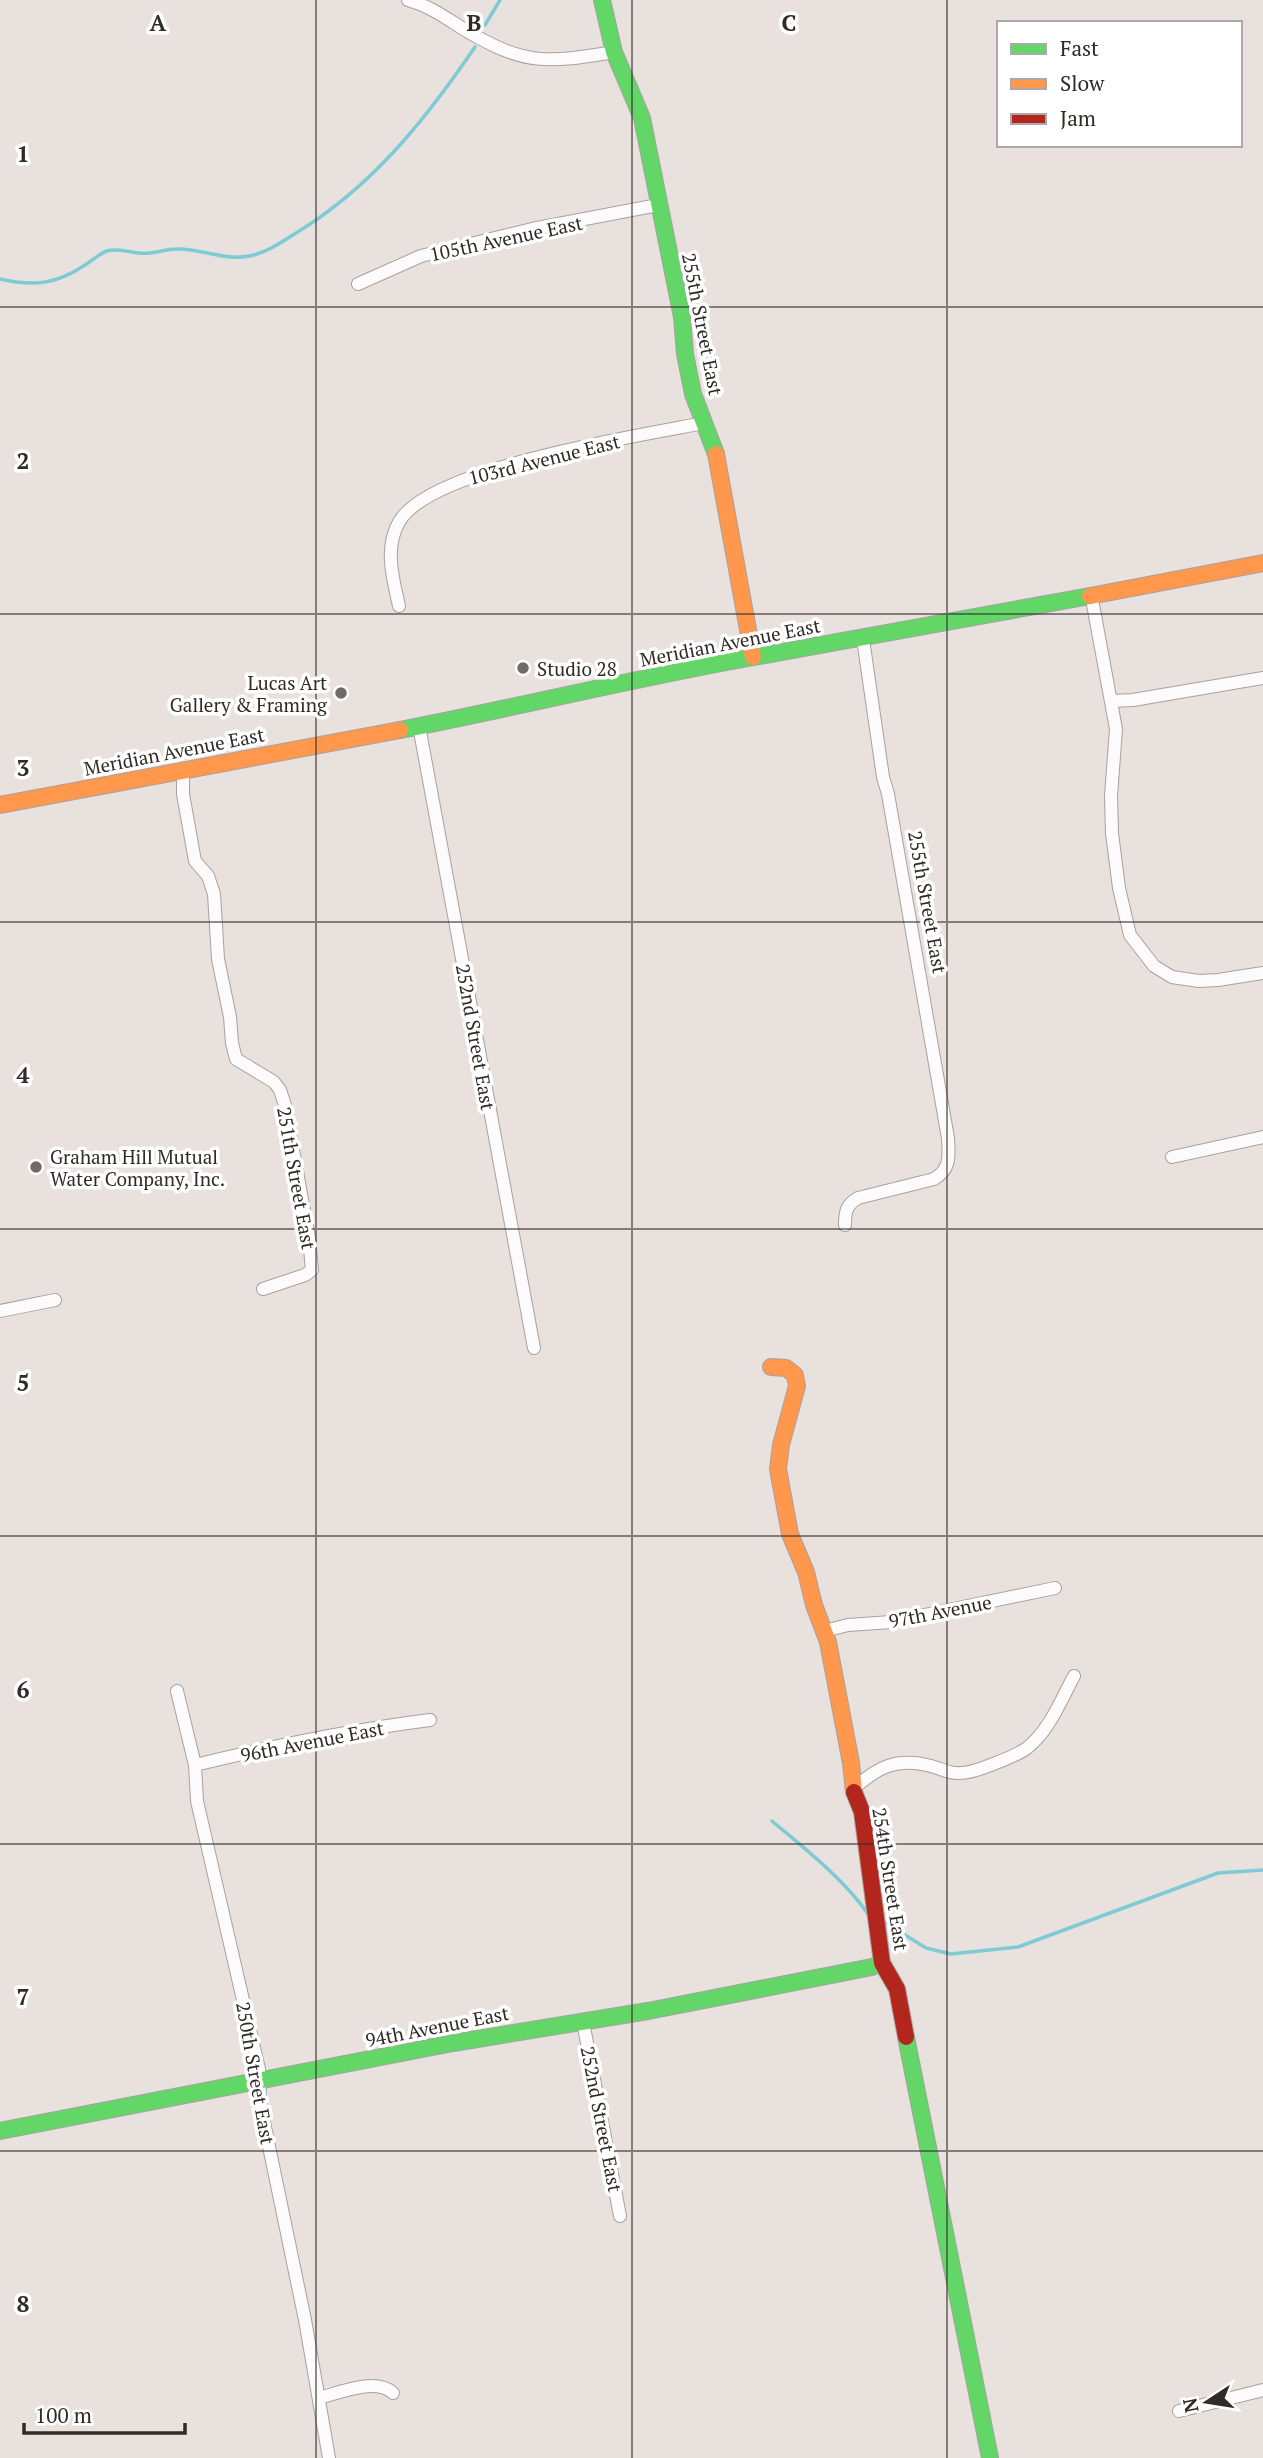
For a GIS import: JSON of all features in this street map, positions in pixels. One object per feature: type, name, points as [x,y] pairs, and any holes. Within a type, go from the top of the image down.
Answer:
[{"type":"street","points":[[408,0],[425,2],[467,31],[523,57],[555,61],[614,52]]},
{"type":"street","name":"255th Street East","points":[[602,0],[614,52],[642,118],[682,317],[685,354],[693,394],[715,448],[753,657]]},
{"type":"street","name":"105th Avenue East","points":[[358,284],[421,256],[532,229],[658,205]]},
{"type":"street","name":"103rd Avenue East","points":[[399,606],[392,571],[393,537],[407,512],[437,490],[481,473],[602,442],[704,423]]},
{"type":"street","name":"Meridian Avenue East","points":[[0,805],[419,726],[753,657],[863,639],[1263,563]]},
{"type":"street","points":[[1091,594],[1116,729],[1111,796],[1112,833],[1119,888],[1130,935],[1154,966],[1172,977],[1199,981],[1263,973]]},
{"type":"street","name":"255th Street East","points":[[845,1225],[848,1206],[858,1198],[934,1178],[944,1172],[948,1161],[948,1139],[883,777],[863,639]]},
{"type":"street","points":[[1112,701],[1133,700],[1263,678]]},
{"type":"street","name":"252nd Street East","points":[[419,726],[534,1348]]},
{"type":"street","name":"251th Street East","points":[[183,771],[183,794],[195,861],[208,876],[214,894],[218,959],[236,1059],[266,1076],[280,1090],[292,1137],[309,1238],[312,1270],[305,1275],[263,1289]]},
{"type":"street","points":[[1172,1157],[1263,1137]]},
{"type":"street","points":[[0,1311],[55,1300]]},
{"type":"street","name":"254th Street East","points":[[771,1367],[786,1368],[795,1375],[797,1386],[781,1444],[778,1469],[790,1534],[806,1572],[836,1681],[853,1789],[862,1812],[882,1963],[897,1989],[990,2458]]},
{"type":"street","name":"97th Avenue","points":[[824,1631],[848,1625],[891,1622],[1055,1588]]},
{"type":"street","points":[[853,1789],[874,1771],[900,1764],[911,1762],[955,1774],[972,1772],[1005,1760],[1034,1741],[1046,1726],[1074,1676]]},
{"type":"street","name":"250th Street East","points":[[177,1691],[195,1765],[197,1801],[259,2069],[260,2104],[329,2458]]},
{"type":"street","name":"96th Avenue East","points":[[195,1765],[255,1751],[430,1720]]},
{"type":"street","name":"94th Avenue East","points":[[0,2131],[453,2043],[583,2022],[859,1970],[882,1963]]},
{"type":"street","name":"252nd Street East","points":[[583,2022],[620,2216]]},
{"type":"street","points":[[319,2398],[374,2386],[384,2387],[393,2393]]},
{"type":"street","points":[[1179,2411],[1263,2390]]},
{"type":"waterway","points":[[485,25],[500,0]]},
{"type":"waterway","points":[[0,279],[23,283],[55,280],[111,250],[153,253],[185,249],[240,257],[268,250],[324,215],[373,173],[417,125],[475,47]]},
{"type":"waterway","points":[[772,1821],[836,1877],[868,1914]]},
{"type":"waterway","points":[[884,1922],[926,1948],[951,1954],[1018,1947],[1218,1873],[1263,1870]]},
{"type":"traffic: fast","points":[[602,0],[614,52],[642,118],[682,317],[685,354],[693,394],[716,454]]},
{"type":"traffic: fast","points":[[400,730],[710,665],[1090,596]]},
{"type":"traffic: fast","points":[[0,2131],[453,2043],[648,2011],[882,1963]]},
{"type":"traffic: fast","points":[[906,2037],[990,2458]]},
{"type":"traffic: slow","points":[[716,454],[753,657]]},
{"type":"traffic: slow","points":[[1090,596],[1263,563]]},
{"type":"traffic: slow","points":[[0,805],[400,730]]},
{"type":"traffic: slow","points":[[771,1367],[786,1368],[795,1375],[797,1386],[781,1445],[778,1469],[790,1534],[806,1572],[814,1605],[828,1642],[854,1792]]},
{"type":"traffic: jam","points":[[854,1792],[862,1812],[882,1963],[897,1989],[906,2037]]},
{"type":"place","name":"Studio 28","points":[[523,668]]},
{"type":"place","name":"Lucas Art Gallery & Framing","points":[[341,693]]},
{"type":"place","name":"Graham Hill Mutual Water Company, Inc.","points":[[36,1167]]}]
